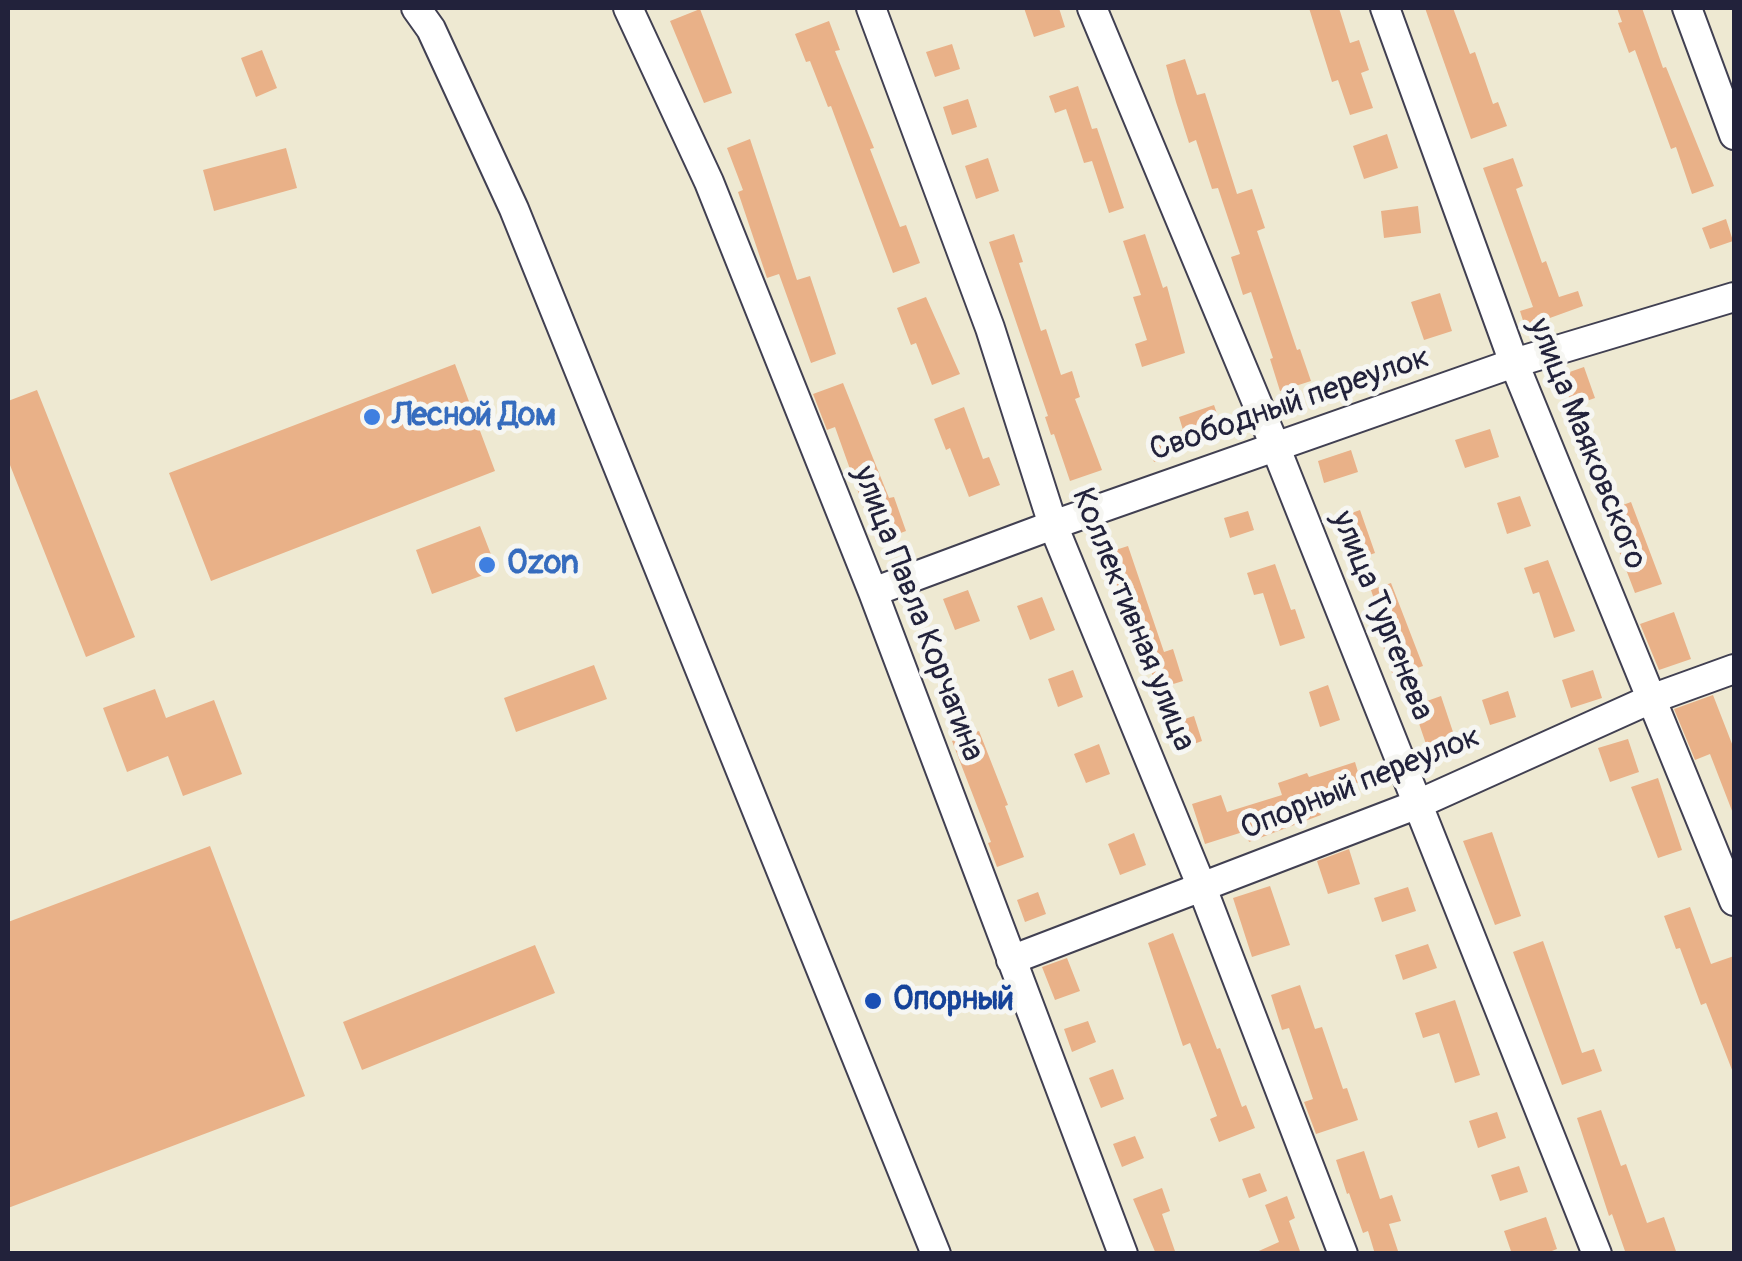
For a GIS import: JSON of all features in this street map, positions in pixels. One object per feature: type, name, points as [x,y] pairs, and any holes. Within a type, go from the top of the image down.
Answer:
[{"type":"street","points":[[416,8],[430,29],[514,209],[936,1254]]},
{"type":"street","name":"улица Павла Корчагина","points":[[628,8],[709,182],[873,592],[1123,1254]]},
{"type":"street","name":"Коллективная улица","points":[[871,8],[990,328],[1053,525],[1201,885],[1344,1254]]},
{"type":"street","name":"улица Тургенева","points":[[1092,8],[1275,446],[1597,1254]]},
{"type":"street","name":"улица Маяковского","points":[[1385,8],[1514,364],[1734,902]]},
{"type":"street","points":[[1686,8],[1734,135]]},
{"type":"street","name":"Свободный переулок","points":[[873,592],[1514,364],[1734,297]]},
{"type":"street","name":"Опорный переулок","points":[[1011,960],[1418,804],[1651,699],[1734,669]]},
{"type":"building","points":[[1024,8],[1059,8],[1065,27],[1034,37]]},
{"type":"building","points":[[1309,8],[1339,8],[1350,43],[1359,40],[1369,70],[1361,73],[1373,108],[1350,115],[1338,80],[1332,82]]},
{"type":"building","points":[[1425,8],[1453,8],[1470,54],[1475,52],[1493,104],[1498,102],[1507,126],[1471,139]]},
{"type":"building","points":[[1617,8],[1642,8],[1663,68],[1666,67],[1714,186],[1692,194],[1635,50],[1629,53]]},
{"type":"building","points":[[700,9],[732,93],[704,103],[670,21]]},
{"type":"building","points":[[829,21],[840,50],[835,51],[874,148],[870,149],[900,227],[906,225],[920,263],[893,273],[831,106],[828,107],[795,34]]},
{"type":"building","points":[[952,44],[960,69],[935,77],[926,52]]},
{"type":"building","points":[[262,50],[277,88],[256,97],[241,58]]},
{"type":"building","points":[[1185,59],[1197,95],[1205,93],[1237,194],[1252,189],[1265,228],[1257,231],[1311,381],[1280,391],[1251,292],[1243,295],[1231,257],[1240,254],[1218,188],[1212,189],[1196,140],[1189,143],[1176,102],[1166,65]]},
{"type":"building","points":[[1078,86],[1124,208],[1109,213],[1092,161],[1084,163],[1066,109],[1055,113],[1049,96]]},
{"type":"building","points":[[968,99],[977,127],[952,135],[943,107]]},
{"type":"building","points":[[1387,134],[1398,168],[1364,179],[1353,146]]},
{"type":"building","points":[[750,139],[797,280],[810,276],[836,354],[811,363],[779,274],[767,278],[738,192],[743,190],[727,148]]},
{"type":"building","points":[[286,148],[297,188],[214,211],[203,170]]},
{"type":"building","points":[[988,158],[999,191],[976,199],[965,166]]},
{"type":"building","points":[[1513,158],[1523,186],[1516,189],[1542,263],[1546,261],[1559,297],[1578,291],[1583,306],[1525,327],[1520,311],[1533,307],[1483,168]]},
{"type":"building","points":[[1418,206],[1421,233],[1384,238],[1381,211]]},
{"type":"building","points":[[1726,219],[1733,241],[1710,249],[1702,228]]},
{"type":"building","points":[[1014,234],[1041,331],[1046,329],[1061,375],[1072,371],[1080,397],[1075,399],[1102,470],[1070,481],[1054,434],[1051,435],[989,242]]},
{"type":"building","points":[[1145,234],[1163,288],[1167,286],[1185,353],[1142,367],[1135,344],[1147,340],[1133,297],[1141,295],[1123,241]]},
{"type":"building","points":[[1440,293],[1452,331],[1424,340],[1411,302]]},
{"type":"building","points":[[926,297],[960,374],[932,385],[897,308]]},
{"type":"building","points":[[455,364],[495,471],[211,581],[169,473]]},
{"type":"building","points":[[1584,367],[1595,398],[1572,406],[1561,375]]},
{"type":"building","points":[[843,383],[906,531],[876,542],[835,427],[827,430],[813,394]]},
{"type":"building","points":[[37,390],[135,637],[86,657],[8,460],[8,401]]},
{"type":"building","points":[[1214,405],[1224,434],[1154,462],[1147,442],[1183,430],[1179,417]]},
{"type":"building","points":[[964,407],[983,459],[989,457],[1000,485],[969,497],[934,419]]},
{"type":"building","points":[[1490,429],[1499,457],[1465,468],[1455,440]]},
{"type":"building","points":[[1351,450],[1358,472],[1324,483],[1318,461]]},
{"type":"building","points":[[1520,496],[1531,526],[1507,534],[1497,503]]},
{"type":"building","points":[[1631,502],[1662,584],[1635,593],[1604,512]]},
{"type":"building","points":[[1360,510],[1375,553],[1349,562],[1335,519]]},
{"type":"building","points":[[1248,511],[1254,530],[1230,538],[1224,518]]},
{"type":"building","points":[[480,526],[497,570],[432,594],[416,550]]},
{"type":"building","points":[[1128,546],[1164,652],[1173,649],[1183,681],[1157,689],[1106,553]]},
{"type":"building","points":[[1548,560],[1575,631],[1554,638],[1539,592],[1533,594],[1524,568]]},
{"type":"building","points":[[1275,564],[1305,638],[1280,646],[1263,593],[1254,595],[1247,573]]},
{"type":"building","points":[[1391,583],[1423,666],[1393,676],[1380,637],[1386,635],[1371,590]]},
{"type":"building","points":[[968,590],[980,621],[955,630],[943,599]]},
{"type":"building","points":[[1042,597],[1055,630],[1030,640],[1017,606]]},
{"type":"building","points":[[1674,612],[1691,659],[1659,670],[1640,624]]},
{"type":"building","points":[[936,629],[950,666],[930,674],[916,637]]},
{"type":"building","points":[[594,665],[607,699],[516,732],[504,698]]},
{"type":"building","points":[[1073,670],[1083,697],[1058,707],[1048,679]]},
{"type":"building","points":[[1593,670],[1602,698],[1571,708],[1562,680]]},
{"type":"building","points":[[1328,685],[1340,720],[1320,727],[1309,692]]},
{"type":"building","points":[[155,689],[166,718],[214,700],[242,774],[183,796],[168,756],[127,772],[103,708]]},
{"type":"building","points":[[1508,691],[1516,717],[1490,725],[1482,700]]},
{"type":"building","points":[[1713,695],[1734,749],[1734,816],[1710,754],[1695,760],[1674,709]]},
{"type":"building","points":[[1441,696],[1454,735],[1426,744],[1413,706]]},
{"type":"building","points":[[1194,716],[1202,741],[1180,749],[1172,723]]},
{"type":"building","points":[[979,731],[1024,857],[997,867],[952,741]]},
{"type":"building","points":[[1628,739],[1639,772],[1610,782],[1598,748]]},
{"type":"building","points":[[1099,744],[1110,774],[1086,783],[1074,754]]},
{"type":"building","points":[[1355,762],[1361,782],[1315,797],[1321,815],[1249,842],[1246,831],[1205,844],[1192,804],[1221,795],[1227,812],[1282,795],[1278,783]]},
{"type":"building","points":[[1658,778],[1682,850],[1658,858],[1631,787]]},
{"type":"building","points":[[1492,832],[1521,916],[1495,925],[1463,841]]},
{"type":"building","points":[[1134,833],[1146,865],[1120,875],[1108,844]]},
{"type":"building","points":[[210,846],[305,1096],[8,1208],[8,922]]},
{"type":"building","points":[[1349,849],[1360,884],[1328,894],[1317,861]]},
{"type":"building","points":[[1270,886],[1290,945],[1252,957],[1233,898]]},
{"type":"building","points":[[1408,887],[1416,911],[1382,922],[1374,898]]},
{"type":"building","points":[[1038,892],[1046,914],[1025,922],[1017,900]]},
{"type":"building","points":[[1690,907],[1711,964],[1734,956],[1734,1075],[1706,1003],[1701,1005],[1664,916]]},
{"type":"building","points":[[1173,933],[1217,1049],[1220,1048],[1242,1107],[1246,1105],[1255,1128],[1219,1142],[1210,1119],[1217,1116],[1190,1043],[1183,1046],[1148,943]]},
{"type":"building","points":[[1543,941],[1582,1053],[1594,1049],[1602,1071],[1562,1085],[1513,952]]},
{"type":"building","points":[[1428,944],[1437,968],[1403,980],[1395,955]]},
{"type":"building","points":[[535,945],[555,993],[362,1070],[343,1022]]},
{"type":"building","points":[[1067,958],[1080,991],[1055,1000],[1042,967]]},
{"type":"building","points":[[1300,985],[1315,1029],[1322,1027],[1358,1120],[1316,1134],[1304,1102],[1313,1099],[1289,1028],[1282,1030],[1271,995]]},
{"type":"building","points":[[1455,1000],[1480,1075],[1455,1083],[1439,1033],[1423,1038],[1415,1013]]},
{"type":"building","points":[[1088,1021],[1096,1042],[1072,1052],[1064,1029]]},
{"type":"building","points":[[1113,1069],[1124,1099],[1101,1108],[1089,1078]]},
{"type":"building","points":[[1601,1110],[1647,1223],[1664,1217],[1677,1254],[1626,1254],[1612,1214],[1609,1216],[1577,1118]]},
{"type":"building","points":[[1497,1112],[1506,1138],[1478,1148],[1469,1121]]},
{"type":"building","points":[[1135,1136],[1144,1158],[1122,1167],[1113,1144]]},
{"type":"building","points":[[1364,1151],[1380,1199],[1392,1195],[1401,1221],[1389,1224],[1399,1254],[1375,1254],[1368,1231],[1363,1233],[1347,1194],[1336,1160]]},
{"type":"building","points":[[1519,1166],[1528,1192],[1500,1201],[1491,1175]]},
{"type":"building","points":[[1260,1173],[1267,1191],[1249,1198],[1242,1179]]},
{"type":"building","points":[[1162,1188],[1170,1211],[1162,1214],[1176,1254],[1156,1254],[1133,1199]]},
{"type":"building","points":[[1287,1196],[1295,1218],[1289,1221],[1301,1254],[1252,1254],[1279,1242],[1265,1205]]},
{"type":"building","points":[[1546,1217],[1557,1249],[1544,1254],[1512,1254],[1504,1231]]},
{"type":"place","name":"Лесной Дом","points":[[372,417]]},
{"type":"place","name":"Ozon","points":[[487,565]]},
{"type":"place","name":"Опорный","points":[[873,1001]]}]
